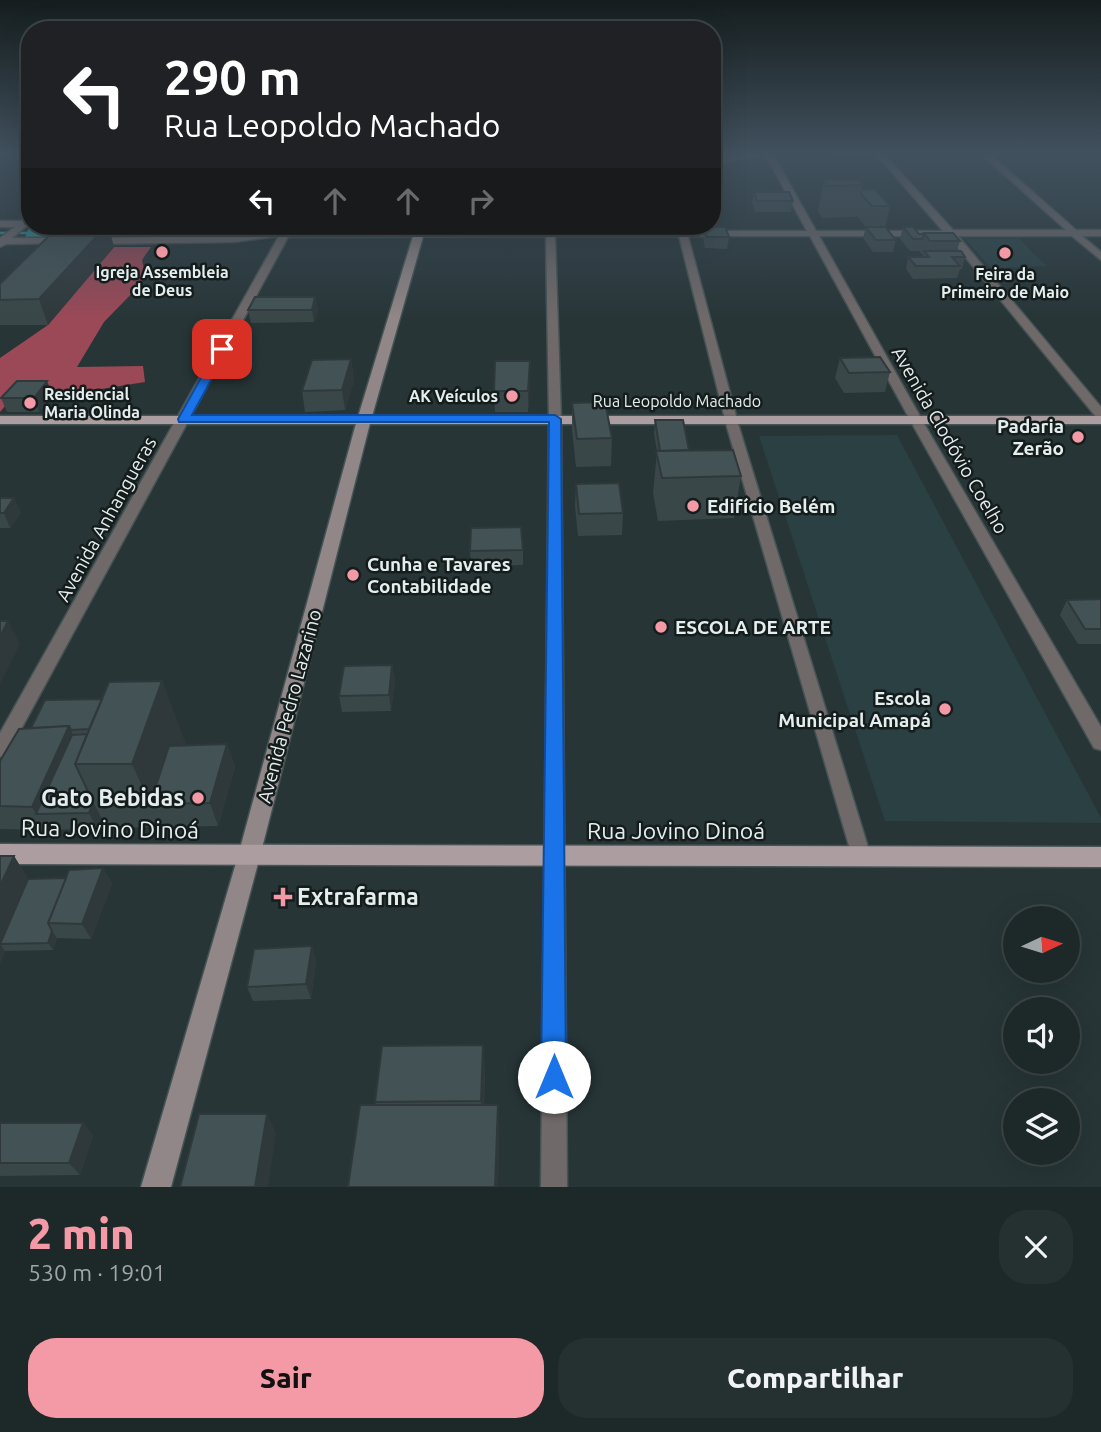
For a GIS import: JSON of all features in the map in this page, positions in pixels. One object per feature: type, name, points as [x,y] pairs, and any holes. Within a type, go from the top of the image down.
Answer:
[{"type":"main road","name":"Avenida Pedro Lazarino","points":[[156,1187],[249,856],[364,419],[418,235]]},
{"type":"main road","name":"Rua Leopoldo Machado","points":[[0,420],[916,420],[1101,417]]},
{"type":"main road","name":"Rua Jovino Dinoá","points":[[0,854],[553,858],[1101,857]]},
{"type":"street","name":"Avenida Clodóvio Coelho","points":[[799,209],[1101,743]]},
{"type":"street","points":[[929,209],[1101,417]]},
{"type":"street","points":[[1047,209],[1101,257]]},
{"type":"street","points":[[1059,209],[1101,246]]},
{"type":"street","points":[[0,224],[21,224]]},
{"type":"street","points":[[3,241],[21,227]]},
{"type":"street","points":[[721,230],[812,233],[1101,233]]},
{"type":"street","points":[[82,241],[233,239],[260,235]]},
{"type":"street","name":"Avenida Anhangueras","points":[[0,750],[285,235]]},
{"type":"street","points":[[550,235],[555,419],[554,1187]]},
{"type":"street","points":[[684,235],[731,419],[861,857]]},
{"type":"street","points":[[3,241],[70,241]]},
{"type":"shaded area","name":"Feira da Primeiro de Maio","points":[[965,239],[1019,239],[1047,266],[991,268]]},
{"type":"shaded area","points":[[114,247],[151,247],[142,260],[145,274],[141,284],[104,322],[77,367],[143,366],[145,382],[83,392],[16,393],[0,412],[0,358],[48,325]]},
{"type":"shaded area","name":"Escola Municipal Amapá","points":[[897,435],[1101,818],[1101,823],[885,821],[759,436]]},
{"type":"water","points":[[26,235],[227,235],[37,240],[25,237]]},
{"type":"building","points":[[721,227],[725,227],[729,237],[707,237],[721,235]]},
{"type":"building","points":[[866,227],[885,227],[896,240],[876,240]]},
{"type":"building","points":[[903,227],[913,227],[919,234],[924,234],[922,239],[913,239]]},
{"type":"building","points":[[924,233],[953,233],[960,241],[930,241]]},
{"type":"building","points":[[50,235],[98,235],[39,299],[0,300],[0,284]]},
{"type":"building","points":[[924,251],[961,251],[965,257],[952,257],[960,266],[916,266],[908,257],[929,257]]},
{"type":"building","points":[[255,297],[315,297],[312,310],[248,310]]},
{"type":"building","points":[[880,357],[890,372],[849,373],[840,358]]},
{"type":"building","points":[[351,359],[342,390],[302,391],[312,360]]},
{"type":"building","points":[[495,361],[530,361],[528,391],[494,391]]},
{"type":"building","points":[[17,381],[47,381],[34,398],[1,398]]},
{"type":"building","points":[[605,402],[612,438],[577,439],[572,403]]},
{"type":"building","points":[[655,420],[683,420],[689,450],[660,451]]},
{"type":"building","points":[[733,450],[741,476],[662,478],[656,451]]},
{"type":"building","points":[[619,483],[623,513],[579,514],[576,484]]},
{"type":"building","points":[[0,498],[14,498],[4,513],[0,513]]},
{"type":"building","points":[[521,527],[523,550],[470,551],[471,528]]},
{"type":"building","points":[[1101,599],[1101,629],[1085,629],[1067,600]]},
{"type":"building","points":[[0,621],[8,621],[0,637]]},
{"type":"building","points":[[392,665],[389,695],[339,696],[344,666]]},
{"type":"building","points":[[162,681],[132,764],[75,764],[109,682]]},
{"type":"building","points":[[102,699],[89,729],[71,730],[69,726],[31,728],[45,700]]},
{"type":"building","points":[[69,726],[32,807],[0,806],[0,761],[19,729]]},
{"type":"building","points":[[87,734],[75,764],[93,802],[89,813],[36,814],[72,735]]},
{"type":"building","points":[[227,744],[210,803],[150,804],[169,746]]},
{"type":"building","points":[[0,856],[14,856],[0,886]]},
{"type":"building","points":[[103,868],[82,924],[48,923],[69,870]]},
{"type":"building","points":[[66,878],[48,923],[52,931],[48,943],[0,944],[28,879]]},
{"type":"building","points":[[312,946],[306,984],[247,987],[254,949]]},
{"type":"building","points":[[483,1045],[481,1101],[375,1102],[382,1046]]},
{"type":"building","points":[[360,1105],[498,1105],[495,1187],[348,1187]]},
{"type":"building","points":[[199,1114],[267,1114],[255,1187],[180,1187]]},
{"type":"building","points":[[0,1123],[83,1123],[69,1163],[0,1163]]},
{"type":"waterway","points":[[0,233],[21,233]]},
{"type":"place","name":"Igreja Assembleia de Deus","points":[[162,252]]},
{"type":"place","name":"Feira da Primeiro de Maio","points":[[1005,253]]},
{"type":"place","name":"AK Veículos","points":[[512,396]]},
{"type":"place","name":"Residencial Maria Olinda","points":[[30,403]]},
{"type":"place","name":"Padaria Zerão","points":[[1078,437]]},
{"type":"place","name":"Edifício Belém","points":[[693,506]]},
{"type":"place","name":"Cunha e Tavares Contabilidade","points":[[353,575]]},
{"type":"place","name":"ESCOLA DE ARTE","points":[[661,627]]},
{"type":"place","name":"Escola Municipal Amapá","points":[[945,709]]},
{"type":"place","name":"Gato Bebidas","points":[[198,798]]},
{"type":"place","name":"Extrafarma","points":[[283,897]]},
{"type":"route","points":[[222,349],[184,419],[555,419],[554,1077]]}]
